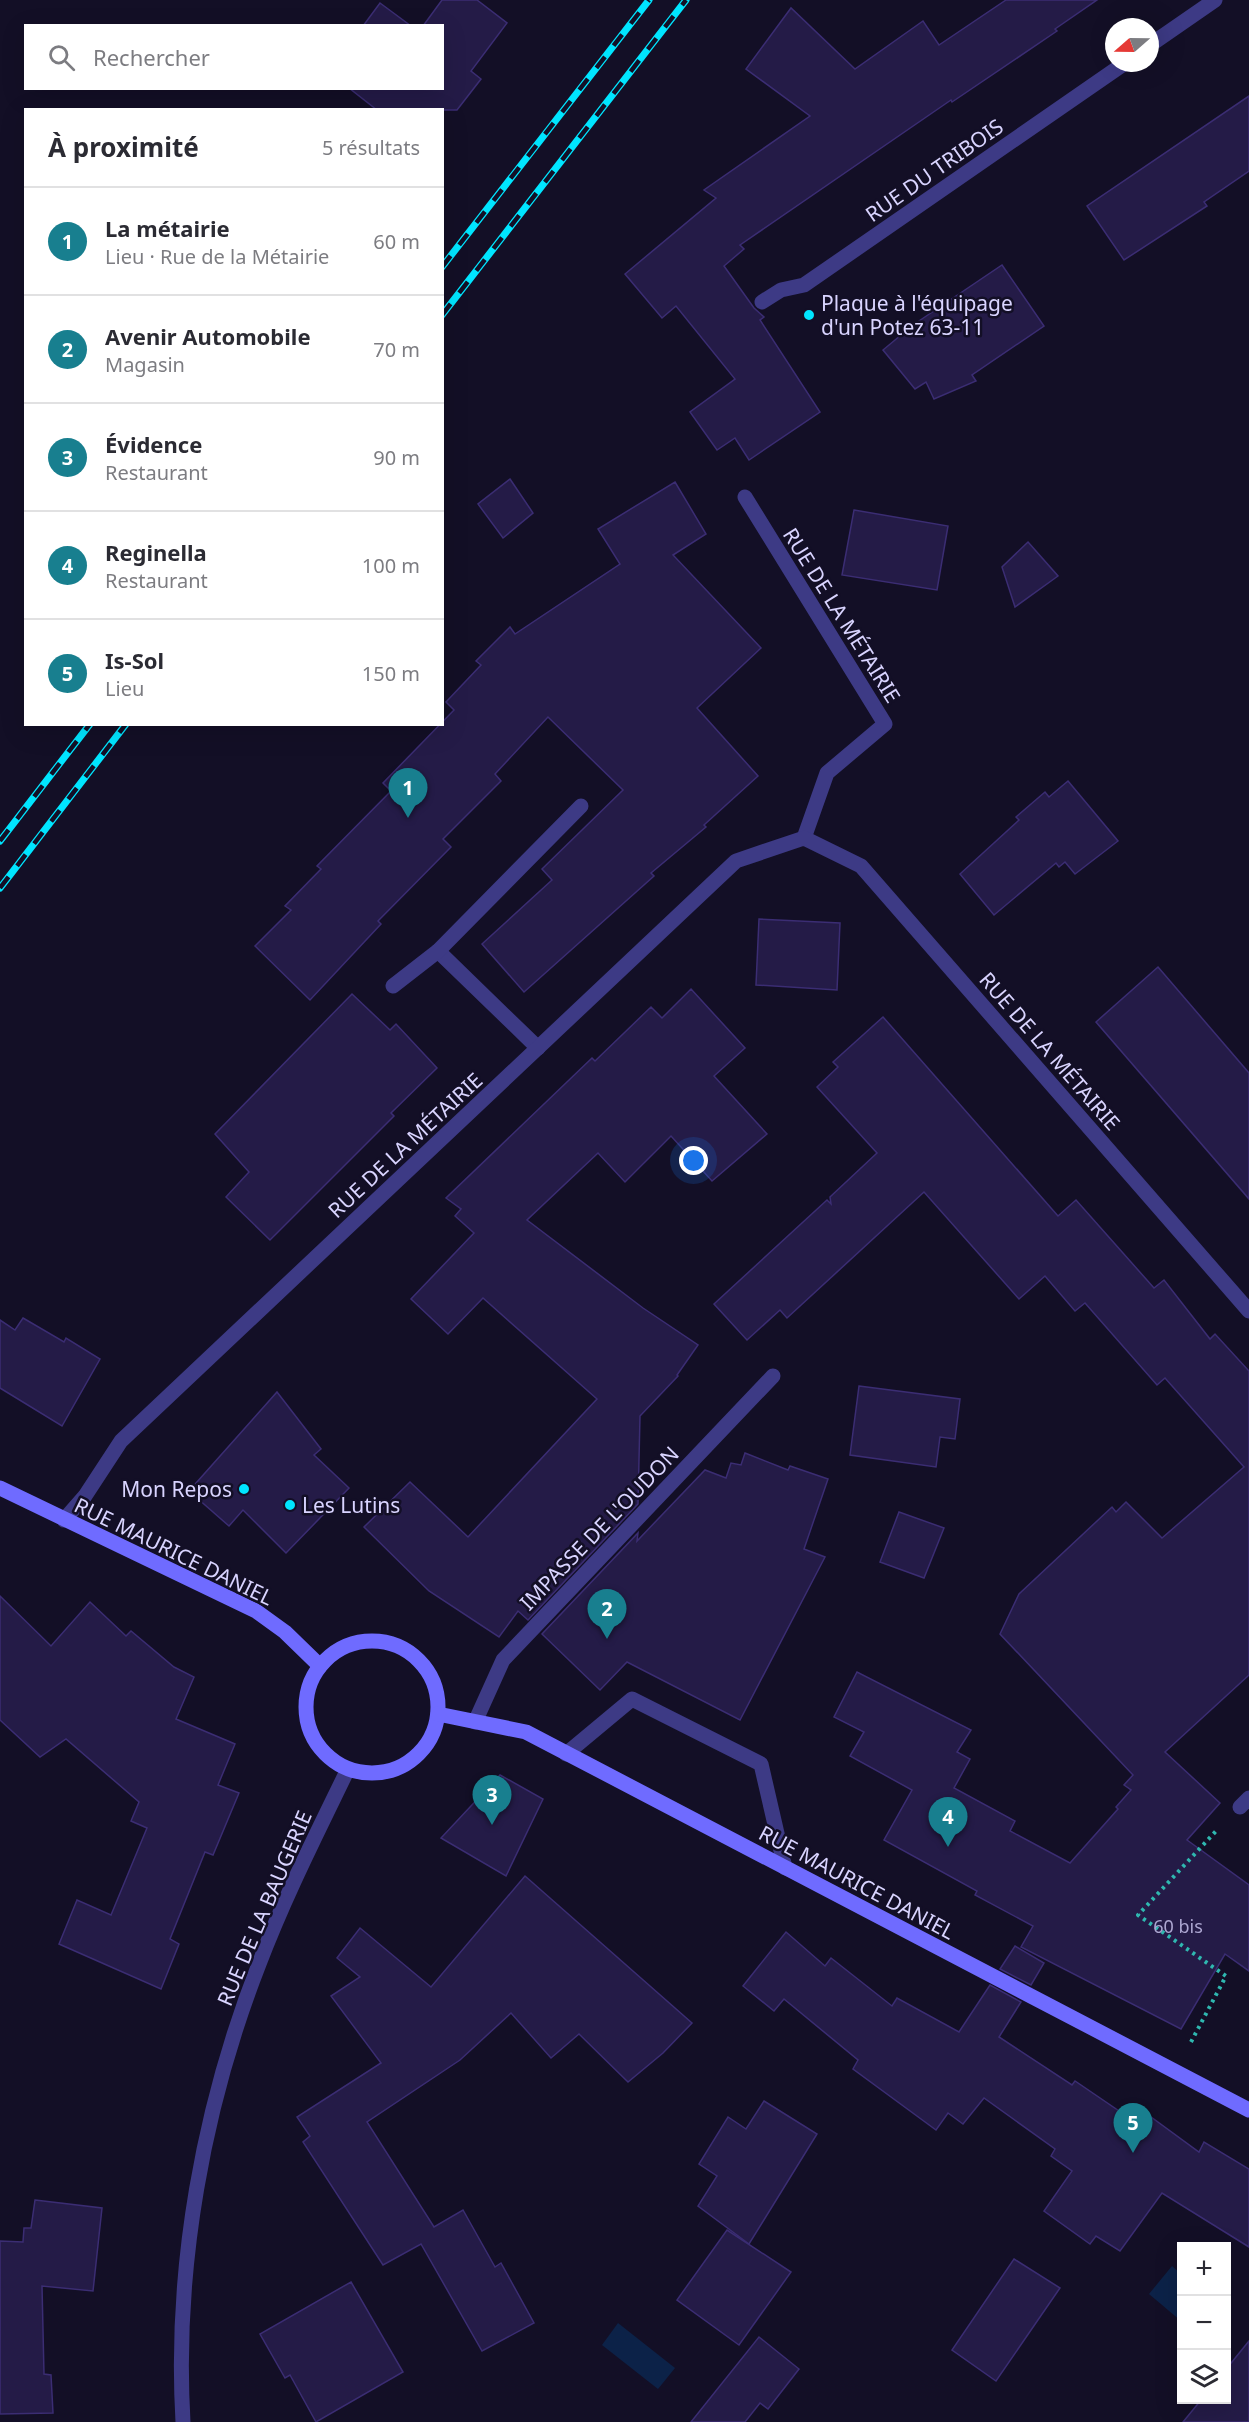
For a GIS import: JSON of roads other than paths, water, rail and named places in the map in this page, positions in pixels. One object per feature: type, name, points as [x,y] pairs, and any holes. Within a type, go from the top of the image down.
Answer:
[{"type":"street","points":[[1159,39],[1215,0]]},
{"type":"street","name":"RUE DU TRIBOIS","points":[[762,302],[782,290],[804,285],[1112,72]]},
{"type":"street","name":"RUE DE LA MÉTAIRIE","points":[[745,497],[885,724],[827,773],[804,838]]},
{"type":"street","points":[[393,986],[438,951],[582,806]]},
{"type":"street","name":"RUE DE LA MÉTAIRIE","points":[[64,1520],[85,1496],[121,1441],[736,861],[804,838],[861,866],[1249,1311]]},
{"type":"street","points":[[438,951],[538,1048]]},
{"type":"street","name":"IMPASSE DE L'OUDON","points":[[475,1722],[503,1660],[774,1376]]},
{"type":"street","name":"RUE MAURICE DANIEL","points":[[0,1488],[256,1611],[285,1632],[320,1666]]},
{"type":"street","points":[[376,1641],[397,1646],[416,1658],[429,1674],[436,1692],[438,1714],[429,1741],[409,1762],[395,1770],[375,1774],[348,1769],[323,1752],[311,1733],[306,1698],[312,1679],[320,1666],[336,1652],[355,1643],[376,1641]]},
{"type":"street","points":[[566,1754],[632,1699],[762,1764],[785,1868]]},
{"type":"street","name":"RUE MAURICE DANIEL","points":[[438,1714],[526,1732],[1249,2110]]},
{"type":"street","name":"RUE DE LA BAUGERIE","points":[[183,2422],[180,2375],[186,2269],[201,2170],[222,2072],[259,1963],[348,1769]]},
{"type":"water","points":[[1172,2266],[1177,2270],[1177,2318],[1149,2294]]},
{"type":"water","points":[[618,2323],[675,2368],[658,2389],[602,2345]]},
{"type":"railway","points":[[444,264],[649,0]]},
{"type":"railway","points":[[444,312],[686,0]]},
{"type":"railway","points":[[0,841],[88,726]]},
{"type":"railway","points":[[0,888],[124,726]]},
{"type":"place","name":"Plaque à l'équipage d'un Potez 63-11","points":[[809,315]]},
{"type":"place","name":"La métairie","points":[[408,818]]},
{"type":"place","name":"Mon Repos","points":[[244,1489]]},
{"type":"place","name":"Les Lutins","points":[[290,1505]]},
{"type":"place","name":"Avenir Automobile","points":[[607,1639]]},
{"type":"place","name":"Évidence","points":[[492,1825]]},
{"type":"place","name":"Reginella","points":[[948,1847]]},
{"type":"place","name":"Is-Sol","points":[[1133,2153]]}]
